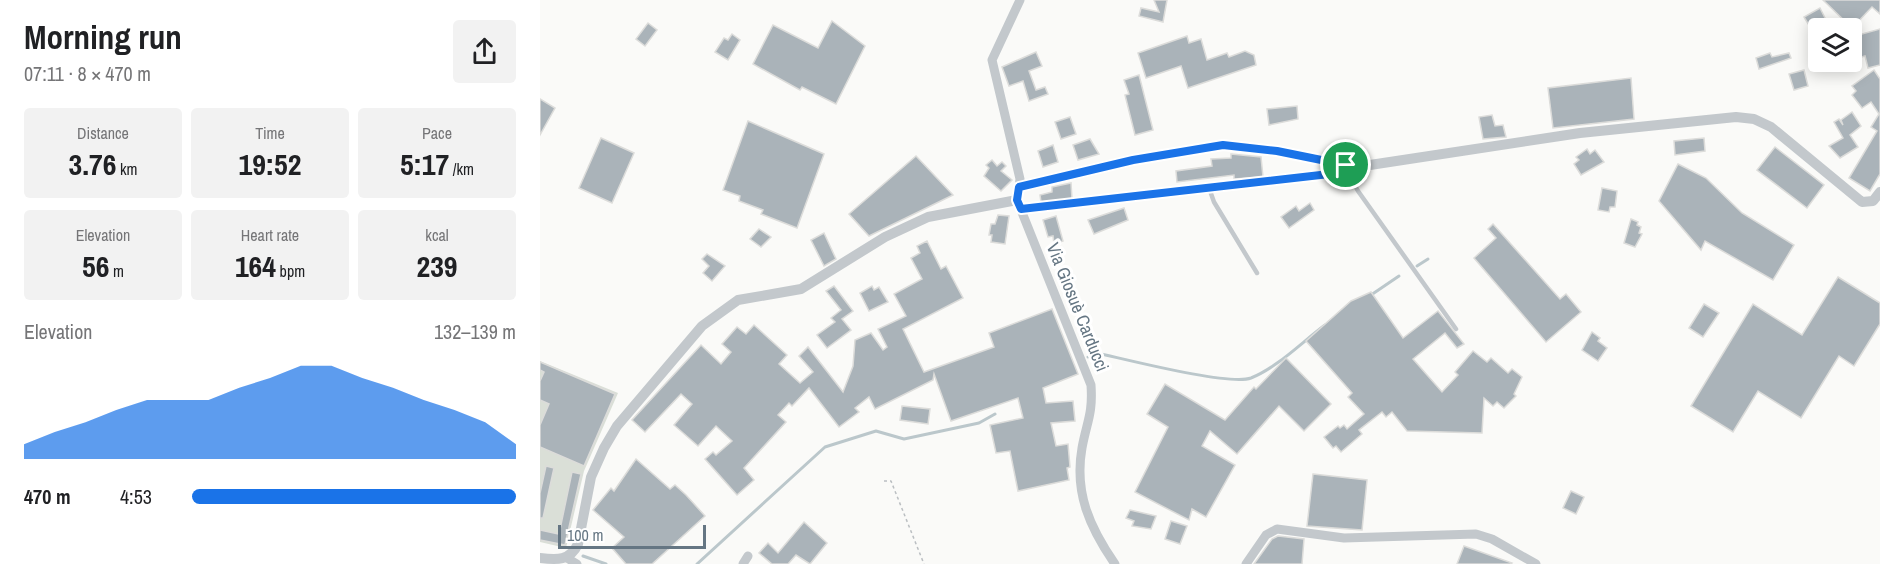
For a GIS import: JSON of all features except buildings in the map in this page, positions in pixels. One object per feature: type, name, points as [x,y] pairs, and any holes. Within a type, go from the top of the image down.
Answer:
[{"type":"street","points":[[540,558],[572,561],[578,544],[591,477],[617,426],[689,340],[727,306],[750,296],[801,289],[885,237],[928,217],[1019,204],[1020,179],[992,60],[1020,0]]},
{"type":"street","points":[[1019,187],[1133,160],[1223,145],[1277,151],[1346,168],[1580,134],[1736,117],[1754,119],[1771,127],[1862,202],[1873,201],[1880,192]]},
{"type":"street","name":"Via Giosuè Carducci","points":[[1019,204],[1091,385],[1093,408],[1082,448],[1079,481],[1086,515],[1096,537],[1115,564]]},
{"type":"street","points":[[1246,564],[1266,535],[1272,530],[1283,529],[1344,538],[1476,534],[1499,543],[1536,564]]},
{"type":"lane","points":[[1019,204],[1209,188],[1346,168],[1358,191],[1456,329]]},
{"type":"lane","points":[[1209,188],[1214,202],[1257,273]]},
{"type":"path","points":[[884,481],[891,481],[924,564]]},
{"type":"shaded area","points":[[540,361],[618,393],[584,471],[566,548],[540,542]]},
{"type":"waterway","points":[[1417,266],[1428,259]]},
{"type":"waterway","points":[[1371,295],[1399,276]]},
{"type":"waterway","points":[[1088,357],[1097,353],[1200,375],[1251,378],[1280,361],[1325,325]]},
{"type":"waterway","points":[[697,564],[825,447],[876,431],[904,439],[979,423],[995,414]]},
{"type":"waterway","points":[[583,556],[606,564]]},
{"type":"route","points":[[1223,145],[1277,151],[1346,165],[1347,172],[1074,204],[1021,209],[1017,200],[1019,187],[1133,160],[1223,145]]}]
